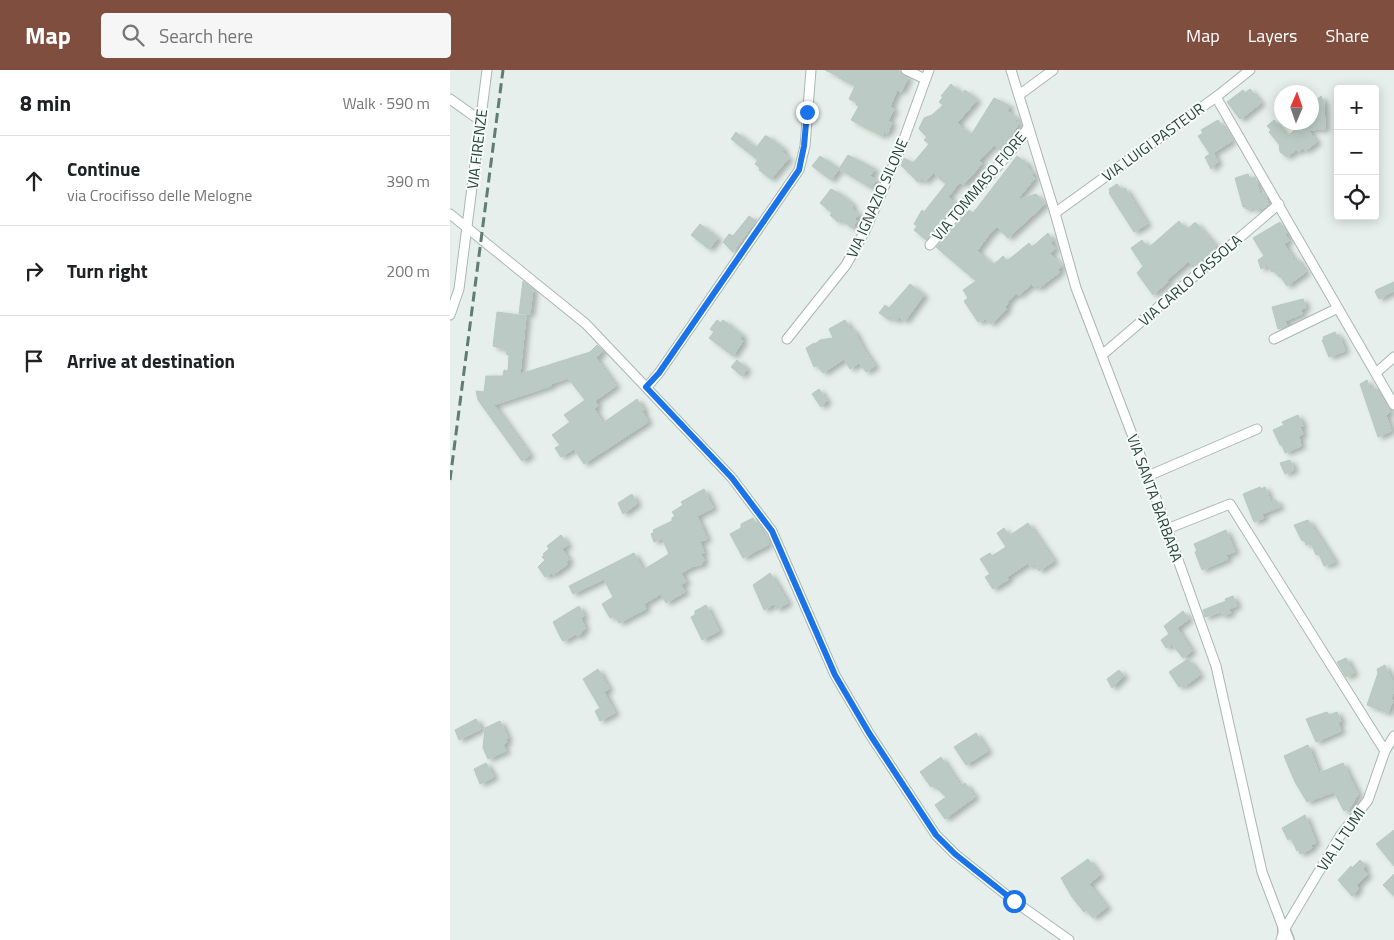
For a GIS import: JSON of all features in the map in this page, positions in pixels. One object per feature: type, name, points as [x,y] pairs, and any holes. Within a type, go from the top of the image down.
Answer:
[{"type":"street","name":"VIA FIRENZE","points":[[450,315],[460,289],[487,70]]},
{"type":"street","points":[[646,387],[659,373],[799,170],[804,146],[811,70]]},
{"type":"street","points":[[906,70],[925,79]]},
{"type":"street","name":"VIA IGNAZIO SILONE","points":[[787,339],[846,266],[865,231],[900,150],[929,70]]},
{"type":"street","name":"VIA SANTA BARBARA","points":[[1010,70],[1055,213],[1076,288],[1148,476],[1216,666],[1262,872],[1284,937]]},
{"type":"street","points":[[1019,95],[1053,70]]},
{"type":"street","name":"VIA LUIGI PASTEUR","points":[[1055,213],[1216,97],[1250,70]]},
{"type":"street","points":[[1216,97],[1394,405]]},
{"type":"street","points":[[450,99],[481,121]]},
{"type":"street","name":"VIA TOMMASO FIORE","points":[[930,245],[1021,138],[1028,127]]},
{"type":"street","name":"VIA CARLO CASSOLA","points":[[1102,355],[1278,204]]},
{"type":"street","points":[[450,214],[586,324],[732,478],[772,531],[835,675],[869,733],[936,835],[955,854],[999,889],[1068,940]]},
{"type":"street","points":[[1274,339],[1338,308]]},
{"type":"street","points":[[1376,374],[1394,357]]},
{"type":"street","points":[[1148,476],[1257,429]]},
{"type":"street","points":[[1167,529],[1230,504],[1385,751]]},
{"type":"street","name":"VIA LI TUMI","points":[[1284,937],[1340,836],[1368,800],[1385,751],[1394,736]]},
{"type":"building","points":[[825,70],[898,70],[908,78],[901,92],[897,90],[890,107],[894,109],[888,121],[892,123],[887,134],[884,132],[882,136],[851,120],[859,106],[849,99],[855,86]]},
{"type":"building","points":[[951,84],[962,94],[965,90],[977,100],[957,123],[971,135],[994,98],[1010,106],[1007,111],[1017,118],[1015,121],[1019,123],[1001,150],[994,145],[979,161],[982,163],[971,177],[964,184],[959,183],[948,197],[957,204],[926,240],[914,230],[917,226],[914,224],[922,210],[924,212],[946,184],[933,173],[925,182],[921,178],[918,182],[901,166],[904,158],[913,163],[929,144],[924,140],[927,137],[919,129],[924,118],[932,115],[943,105],[939,102],[943,97],[941,96]]},
{"type":"building","points":[[1250,89],[1261,103],[1241,119],[1227,102],[1243,90],[1245,93]]},
{"type":"building","points":[[1321,96],[1324,102],[1325,129],[1319,129],[1319,98]]},
{"type":"building","points":[[1218,120],[1232,141],[1213,153],[1218,162],[1211,169],[1205,157],[1210,154],[1198,136],[1203,133],[1201,130]]},
{"type":"building","points":[[1274,120],[1274,130],[1282,130],[1287,136],[1295,130],[1308,130],[1317,142],[1305,151],[1303,148],[1298,152],[1296,150],[1287,157],[1280,152],[1279,144],[1269,132],[1271,130],[1267,126]]},
{"type":"building","points":[[736,132],[756,148],[767,136],[784,149],[782,152],[789,158],[771,179],[759,170],[760,168],[755,164],[758,160],[731,139]]},
{"type":"building","points":[[848,155],[875,169],[870,176],[876,180],[871,188],[839,169]]},
{"type":"building","points":[[820,156],[839,169],[831,180],[812,166]]},
{"type":"building","points":[[1017,156],[1029,165],[1027,167],[1034,173],[1032,175],[1035,178],[1017,200],[1036,194],[1045,204],[1008,238],[997,227],[977,251],[993,265],[1003,256],[1007,261],[1029,243],[1032,247],[1048,233],[1053,241],[1051,243],[1056,248],[1050,253],[1062,266],[1058,270],[1060,272],[1039,288],[1037,286],[1035,288],[1032,284],[1019,295],[1016,294],[1007,302],[1008,304],[1005,307],[1007,309],[991,324],[985,319],[978,322],[964,301],[968,298],[963,290],[976,281],[936,247],[969,210],[973,213]]},
{"type":"building","points":[[1248,174],[1250,179],[1255,177],[1260,194],[1265,194],[1268,205],[1266,207],[1255,210],[1255,207],[1246,209],[1243,207],[1235,178]]},
{"type":"building","points":[[1117,184],[1122,190],[1125,188],[1147,224],[1134,232],[1109,193],[1109,189]]},
{"type":"building","points":[[831,189],[842,195],[852,204],[852,209],[859,214],[852,228],[840,219],[838,222],[830,215],[832,213],[820,203]]},
{"type":"building","points":[[749,216],[756,221],[733,252],[723,242],[729,234],[733,236]]},
{"type":"building","points":[[1179,221],[1186,230],[1196,223],[1216,248],[1194,268],[1188,262],[1153,295],[1137,273],[1143,266],[1131,248],[1142,240],[1148,248]]},
{"type":"building","points":[[1280,222],[1287,233],[1285,234],[1289,241],[1284,244],[1294,260],[1296,258],[1306,272],[1287,286],[1280,276],[1274,270],[1272,272],[1267,265],[1261,269],[1258,260],[1264,256],[1253,238]]},
{"type":"building","points":[[700,224],[718,238],[709,249],[691,235]]},
{"type":"building","points":[[523,281],[533,289],[530,314],[519,314]]},
{"type":"building","points":[[1394,282],[1394,291],[1379,299],[1375,292],[1376,290]]},
{"type":"building","points":[[910,284],[924,295],[905,321],[899,317],[896,321],[890,317],[888,319],[879,313],[885,305],[889,308]]},
{"type":"building","points":[[1303,299],[1306,308],[1301,309],[1302,314],[1285,321],[1287,326],[1278,329],[1272,307]]},
{"type":"building","points":[[497,312],[526,316],[520,374],[590,352],[597,345],[603,351],[596,358],[616,386],[595,401],[598,406],[594,409],[603,423],[637,399],[644,410],[642,411],[648,422],[584,464],[574,449],[561,457],[555,448],[560,445],[552,435],[570,422],[564,415],[585,400],[568,378],[551,384],[551,386],[494,405],[530,455],[522,461],[478,400],[476,391],[484,392],[486,376],[503,376],[504,370],[508,371],[509,355],[506,354],[507,350],[493,346]]},
{"type":"building","points":[[717,320],[721,323],[723,320],[743,336],[740,339],[743,341],[733,356],[709,338],[714,332],[710,329]]},
{"type":"building","points":[[845,320],[851,330],[853,329],[875,366],[866,372],[859,363],[850,369],[844,359],[823,373],[817,365],[814,367],[806,348],[820,340],[833,338],[829,329]]},
{"type":"building","points":[[1335,332],[1337,336],[1339,335],[1345,351],[1329,357],[1322,340],[1324,340],[1323,337]]},
{"type":"building","points":[[737,360],[747,369],[742,376],[731,367]]},
{"type":"building","points":[[1367,380],[1370,388],[1373,386],[1375,391],[1378,389],[1390,412],[1386,415],[1391,431],[1378,437],[1360,384]]},
{"type":"building","points":[[819,389],[827,401],[821,407],[812,394]]},
{"type":"building","points":[[1298,415],[1303,426],[1300,427],[1303,434],[1299,436],[1301,446],[1285,453],[1273,430],[1284,425],[1282,422]]},
{"type":"building","points":[[1290,460],[1294,470],[1285,474],[1280,463]]},
{"type":"building","points":[[1260,487],[1261,489],[1265,487],[1271,502],[1276,500],[1280,507],[1262,514],[1264,518],[1254,522],[1243,494]]},
{"type":"building","points":[[704,489],[713,508],[697,516],[707,539],[700,542],[704,553],[701,554],[704,560],[701,565],[694,566],[681,573],[686,582],[681,585],[685,592],[666,603],[661,594],[644,604],[646,609],[619,623],[615,616],[610,618],[602,604],[613,597],[604,579],[573,594],[569,586],[634,553],[643,570],[669,554],[662,538],[654,542],[651,534],[654,532],[653,530],[672,521],[672,518],[675,516],[672,512],[683,505],[681,502]]},
{"type":"building","points":[[632,494],[637,504],[623,514],[618,503]]},
{"type":"building","points":[[753,518],[768,545],[743,558],[730,534],[741,528],[741,524]]},
{"type":"building","points":[[1308,520],[1335,562],[1324,566],[1319,554],[1316,555],[1311,543],[1306,545],[1304,540],[1302,541],[1294,525]]},
{"type":"building","points":[[1028,523],[1054,561],[1039,571],[1035,564],[1030,567],[1028,563],[1007,577],[1009,579],[993,589],[985,577],[990,574],[980,559],[990,553],[992,556],[1006,547],[997,533],[1004,528],[1009,536]]},
{"type":"building","points":[[1226,530],[1235,552],[1226,555],[1228,559],[1202,570],[1194,544]]},
{"type":"building","points":[[561,535],[568,545],[562,549],[569,560],[566,562],[568,564],[553,575],[551,573],[545,577],[538,567],[545,560],[542,557],[549,549],[547,546]]},
{"type":"building","points":[[770,573],[788,603],[777,609],[774,604],[764,610],[753,585]]},
{"type":"building","points":[[1233,596],[1237,606],[1229,609],[1231,613],[1222,616],[1221,612],[1205,617],[1203,610],[1226,601],[1225,599]]},
{"type":"building","points":[[706,605],[719,631],[702,640],[691,617],[695,615],[695,611]]},
{"type":"building","points":[[579,606],[584,616],[581,618],[585,628],[578,637],[576,634],[564,641],[553,622]]},
{"type":"building","points":[[1183,611],[1189,619],[1177,628],[1192,651],[1183,658],[1172,644],[1166,648],[1161,640],[1169,634],[1164,626]]},
{"type":"building","points":[[1346,658],[1354,673],[1346,677],[1337,662]]},
{"type":"building","points":[[1188,659],[1200,675],[1185,686],[1184,684],[1179,687],[1169,672]]},
{"type":"building","points":[[1385,665],[1394,681],[1394,691],[1391,698],[1393,700],[1388,713],[1367,705],[1378,673],[1377,669]]},
{"type":"building","points":[[598,669],[609,689],[604,692],[615,713],[600,721],[595,711],[600,708],[583,679]]},
{"type":"building","points":[[1119,670],[1124,676],[1112,688],[1107,679]]},
{"type":"building","points":[[1327,712],[1329,715],[1337,712],[1341,721],[1338,723],[1341,731],[1316,742],[1306,719]]},
{"type":"building","points":[[476,719],[481,729],[459,740],[455,730]]},
{"type":"building","points":[[500,721],[508,738],[506,739],[507,742],[503,745],[506,751],[488,759],[483,748],[485,728]]},
{"type":"building","points":[[976,733],[988,751],[966,765],[954,747]]},
{"type":"building","points":[[1308,745],[1319,773],[1343,763],[1358,794],[1350,808],[1344,811],[1334,792],[1307,802],[1295,782],[1284,756]]},
{"type":"building","points":[[941,757],[961,787],[965,783],[975,797],[945,819],[935,805],[946,797],[934,785],[931,787],[920,772]]},
{"type":"building","points":[[486,763],[494,777],[480,784],[474,769]]},
{"type":"building","points":[[1305,815],[1316,843],[1311,845],[1312,848],[1300,854],[1291,838],[1288,840],[1282,828]]},
{"type":"building","points":[[1394,830],[1394,866],[1376,844]]},
{"type":"building","points":[[1088,859],[1100,875],[1089,884],[1107,907],[1093,918],[1086,910],[1084,912],[1072,897],[1061,878]]},
{"type":"building","points":[[1360,860],[1366,866],[1363,869],[1368,874],[1357,885],[1358,889],[1352,896],[1338,880],[1351,866],[1352,868]]},
{"type":"building","points":[[1394,874],[1394,896],[1383,885]]},
{"type":"railway","points":[[450,480],[503,70]]},
{"type":"route","points":[[807,112],[804,146],[799,170],[659,373],[646,387],[732,478],[772,531],[835,675],[869,733],[936,835],[955,854],[1014,901]]}]
